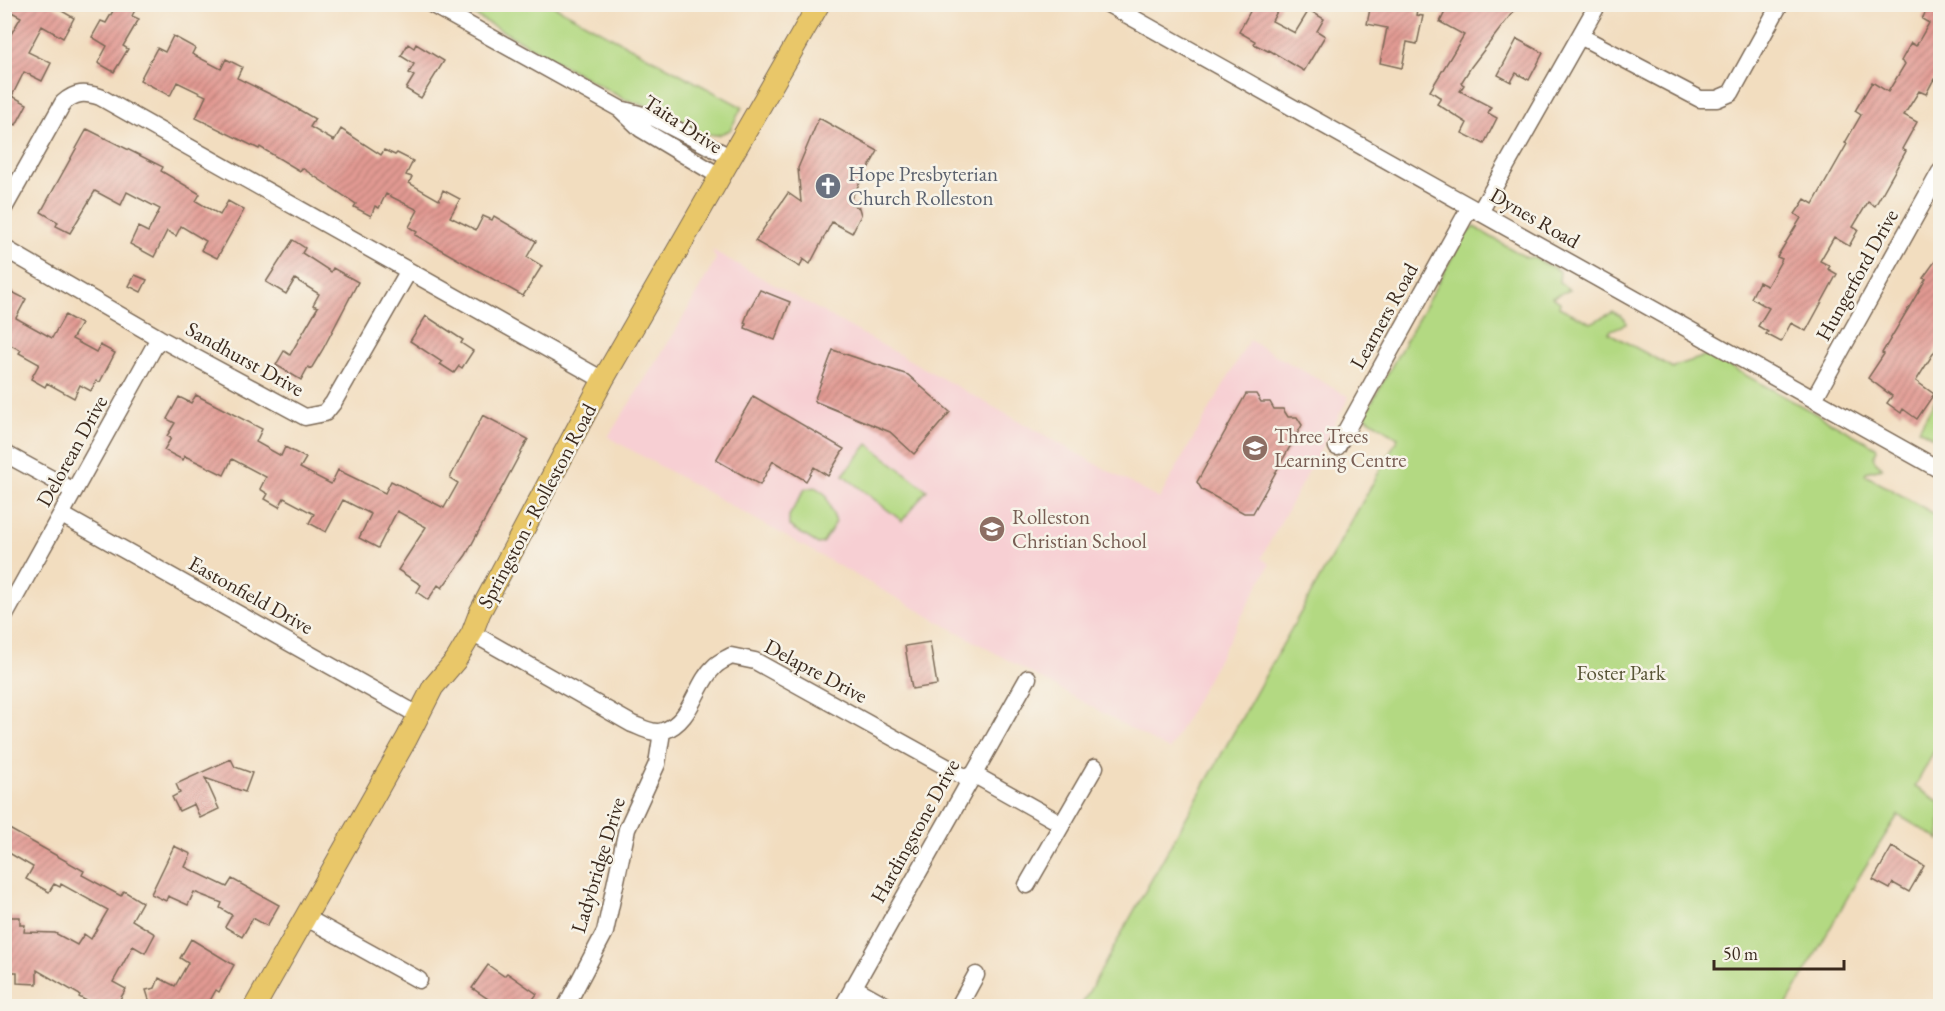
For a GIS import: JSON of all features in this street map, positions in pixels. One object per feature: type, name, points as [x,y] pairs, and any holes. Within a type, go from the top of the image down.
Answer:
[{"type":"main road","name":"Springston - Rolleston Road","points":[[255,1006],[407,738],[433,687],[456,660],[472,633],[480,612],[603,380],[819,4]]},
{"type":"street","name":"Taita Drive","points":[[431,4],[620,109],[654,118],[732,158]]},
{"type":"street","name":"Dynes Road","points":[[1108,4],[1941,470]]},
{"type":"street","name":"Learners Road","points":[[1337,447],[1598,4]]},
{"type":"street","points":[[1581,36],[1700,99],[1717,99],[1731,93],[1780,4]]},
{"type":"street","points":[[4,208],[63,103],[71,96],[88,93],[100,97],[603,380]]},
{"type":"street","name":"Taita Drive","points":[[620,109],[641,129],[721,177]]},
{"type":"street","name":"Hungerford Drive","points":[[1814,399],[1941,172]]},
{"type":"street","name":"Sandhurst Drive","points":[[4,248],[159,338],[305,417],[315,417],[325,413],[333,403],[408,272]]},
{"type":"street","name":"Delorean Drive","points":[[4,617],[159,338]]},
{"type":"street","points":[[4,453],[74,491]]},
{"type":"street","name":"Eastonfield Drive","points":[[62,515],[418,715]]},
{"type":"street","points":[[472,633],[632,724],[651,732],[662,732]]},
{"type":"street","name":"Delapre Drive","points":[[662,732],[675,724],[686,712],[715,666],[731,656],[755,661],[1062,825]]},
{"type":"street","name":"Hardingstone Drive","points":[[843,1006],[1028,678]]},
{"type":"street","name":"Ladybridge Drive","points":[[566,1006],[604,932],[627,829],[657,764],[662,732]]},
{"type":"street","points":[[1027,885],[1095,767]]},
{"type":"street","points":[[305,917],[419,980]]},
{"type":"street","points":[[959,1006],[976,975]]},
{"type":"street","points":[[853,987],[887,1006]]},
{"type":"shaded area","name":"Rolleston Christian School","points":[[712,250],[1159,499],[1249,340],[1349,397],[1261,558],[1270,564],[1169,750],[608,437],[675,332],[716,259]]},
{"type":"green space","points":[[456,5],[552,5],[742,107],[730,130],[718,135],[702,134],[651,107],[624,99]]},
{"type":"green space","name":"Foster Park","points":[[1474,227],[1527,258],[1532,257],[1560,271],[1559,282],[1570,290],[1552,297],[1560,302],[1559,307],[1591,323],[1613,312],[1624,318],[1626,324],[1609,333],[1673,368],[1709,355],[1876,447],[1874,459],[1882,468],[1866,472],[1865,475],[1940,517],[1940,740],[1915,787],[1940,802],[1940,840],[1898,815],[1862,872],[1786,1006],[1081,1006],[1398,438],[1364,416],[1463,238]]},
{"type":"green space","points":[[1940,391],[1940,442],[1919,429]]},
{"type":"green space","points":[[868,444],[927,490],[902,521],[843,475]]},
{"type":"green space","points":[[815,487],[825,494],[836,522],[823,543],[818,544],[789,526],[789,516],[805,489]]},
{"type":"building","points":[[4,4],[50,4],[74,18],[63,38],[42,26],[28,52],[51,63],[42,81],[24,72],[12,96],[27,104],[16,125],[4,118],[4,46],[21,17],[4,8]]},
{"type":"building","points":[[117,4],[138,4],[132,16],[139,19],[123,46],[128,49],[114,72],[98,63],[107,46],[92,37],[101,21],[106,23]]},
{"type":"building","points":[[1254,4],[1281,4],[1272,21],[1295,33],[1309,10],[1324,19],[1317,31],[1325,36],[1304,71],[1269,50],[1254,44],[1255,41],[1239,32]]},
{"type":"building","points":[[1371,4],[1386,4],[1403,8],[1404,4],[1418,4],[1416,15],[1423,16],[1417,44],[1407,42],[1402,68],[1380,63],[1387,28],[1367,24]]},
{"type":"building","points":[[1449,4],[1519,4],[1461,83],[1464,85],[1460,91],[1491,107],[1488,113],[1497,118],[1484,144],[1462,133],[1467,123],[1437,104],[1441,98],[1430,91],[1464,35],[1440,22]]},
{"type":"building","points":[[1930,4],[1941,4],[1941,83],[1934,79],[1926,94],[1919,91],[1904,115],[1917,122],[1902,149],[1906,151],[1875,206],[1868,202],[1853,227],[1858,230],[1849,246],[1834,237],[1820,261],[1830,266],[1828,269],[1837,274],[1806,331],[1791,323],[1781,342],[1766,334],[1768,332],[1758,326],[1769,308],[1751,298],[1759,282],[1767,286],[1782,259],[1777,257],[1801,218],[1795,214],[1805,199],[1813,204],[1847,144],[1845,143],[1861,115],[1855,111],[1872,82],[1888,92],[1905,64],[1901,61],[1911,43],[1916,46],[1929,23],[1922,19]]},
{"type":"building","points":[[173,36],[195,48],[192,54],[221,69],[226,59],[242,67],[237,78],[315,119],[310,127],[334,141],[341,129],[381,155],[384,150],[395,155],[397,153],[413,161],[406,175],[412,177],[409,183],[439,200],[443,190],[460,199],[450,217],[476,230],[483,216],[492,220],[494,216],[536,241],[527,257],[542,266],[523,296],[415,235],[417,232],[409,227],[418,210],[386,194],[379,208],[375,206],[371,216],[354,207],[356,204],[302,168],[300,171],[260,147],[259,149],[196,118],[206,96],[177,82],[170,96],[140,80],[157,48],[165,52]]},
{"type":"building","points":[[1517,39],[1543,53],[1529,80],[1516,73],[1511,82],[1498,75]]},
{"type":"building","points":[[408,44],[414,48],[416,44],[444,61],[421,98],[406,89],[414,76],[409,73],[414,64],[401,56]]},
{"type":"building","name":"Hope Presbyterian Church Rolleston","points":[[819,118],[878,151],[849,202],[859,208],[861,215],[852,233],[832,222],[810,264],[803,259],[800,267],[755,241],[788,193],[801,202],[798,168]]},
{"type":"building","points":[[87,129],[163,167],[161,171],[200,194],[196,201],[220,215],[228,201],[244,210],[217,258],[201,250],[206,241],[181,226],[176,236],[167,231],[154,257],[130,244],[138,227],[148,232],[160,209],[127,192],[121,205],[95,191],[70,233],[56,226],[58,222],[41,212]]},
{"type":"building","points":[[293,240],[305,248],[302,253],[331,272],[333,268],[358,282],[323,349],[311,369],[308,367],[301,380],[276,365],[284,351],[290,355],[318,307],[313,305],[319,294],[295,279],[286,294],[266,282]]},
{"type":"building","points":[[1941,253],[1941,341],[1916,381],[1934,394],[1917,419],[1903,409],[1901,413],[1887,403],[1892,396],[1868,378],[1926,279],[1923,278]]},
{"type":"building","points":[[135,275],[147,280],[141,292],[129,286]]},
{"type":"building","points":[[4,288],[26,299],[16,318],[52,338],[65,315],[81,324],[72,339],[96,352],[100,345],[115,353],[100,382],[96,381],[91,391],[80,385],[74,398],[47,383],[45,387],[31,379],[39,364],[19,353],[21,350],[4,342]]},
{"type":"building","points":[[760,290],[790,302],[775,340],[745,328],[744,323],[749,310]]},
{"type":"building","points":[[426,316],[463,340],[461,343],[473,351],[462,368],[459,366],[454,373],[440,364],[442,362],[410,341]]},
{"type":"building","points":[[833,350],[908,375],[950,412],[914,454],[890,432],[814,401]]},
{"type":"building","points":[[1246,394],[1256,394],[1261,402],[1270,402],[1274,409],[1283,409],[1288,417],[1297,417],[1302,425],[1253,513],[1244,513],[1202,490],[1197,482]]},
{"type":"building","points":[[196,395],[262,429],[256,442],[281,456],[285,447],[306,458],[300,468],[331,484],[338,470],[385,493],[391,481],[444,508],[458,483],[450,478],[483,415],[528,439],[466,555],[442,588],[438,585],[428,600],[417,592],[421,585],[398,570],[426,527],[397,511],[378,548],[359,538],[371,514],[343,500],[326,532],[309,523],[314,514],[284,498],[279,507],[265,499],[268,494],[260,489],[266,477],[232,459],[224,475],[185,456],[183,460],[164,450],[171,438],[167,436],[175,423],[167,419],[179,397],[191,403]]},
{"type":"building","points":[[753,396],[844,449],[828,476],[814,467],[806,481],[773,461],[760,485],[716,460]]},
{"type":"building","points":[[930,642],[937,685],[912,689],[905,646]]},
{"type":"building","points":[[231,759],[235,767],[252,773],[245,792],[205,778],[219,809],[200,818],[194,804],[179,811],[172,797],[180,793],[176,784]]},
{"type":"building","points":[[4,826],[84,871],[82,875],[121,896],[124,891],[142,902],[132,920],[155,934],[145,953],[133,946],[113,982],[126,989],[116,1006],[96,1006],[37,970],[37,984],[17,983],[17,972],[10,972],[11,964],[4,958],[4,917],[20,917],[20,925],[25,925],[24,932],[55,933],[77,945],[84,934],[91,939],[108,910],[61,884],[60,887],[54,884],[49,892],[26,879],[33,867],[4,850]]},
{"type":"building","points":[[174,846],[191,854],[185,867],[227,887],[232,879],[279,905],[267,926],[253,918],[242,937],[225,927],[232,915],[220,908],[222,903],[194,892],[188,905],[168,896],[166,901],[151,894]]},
{"type":"building","points":[[1892,847],[1924,866],[1909,892],[1893,883],[1890,889],[1873,880]]},
{"type":"building","points":[[191,939],[234,965],[219,992],[216,990],[207,1006],[151,1006],[146,990],[155,988],[159,978],[175,986],[188,963],[180,958]]},
{"type":"building","points":[[488,965],[504,976],[507,973],[537,994],[528,1006],[487,1006],[491,1001],[472,988]]},
{"type":"place","name":"Hope Presbyterian Church Rolleston","points":[[828,186]]},
{"type":"place","name":"Three Trees Learning Centre","points":[[1255,448]]},
{"type":"place","name":"Rolleston Christian School","points":[[992,529]]}]
